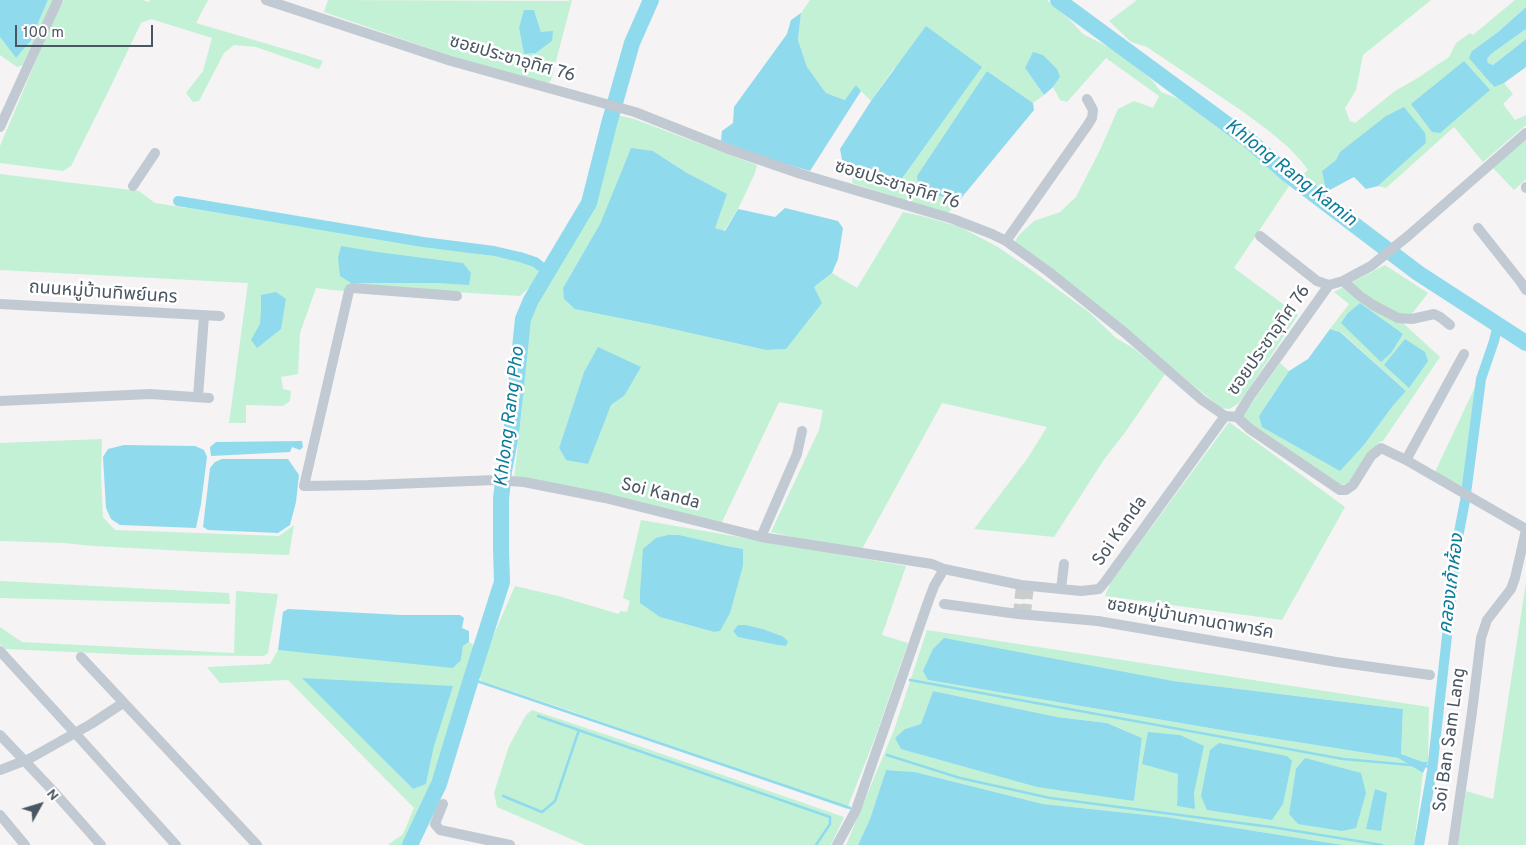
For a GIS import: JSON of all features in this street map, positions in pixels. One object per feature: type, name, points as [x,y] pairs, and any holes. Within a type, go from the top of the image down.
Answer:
[{"type":"street","points":[[0,127],[58,0]]},
{"type":"street","name":"ซอยประชาอุทิศ 76","points":[[266,0],[451,61],[635,112],[731,150],[783,168],[953,219],[992,234],[1006,241],[1049,272],[1110,321],[1184,385],[1225,416],[1237,417],[1329,285],[1343,281],[1371,266],[1399,244],[1526,133]]},
{"type":"street","points":[[1006,241],[1092,118],[1093,110],[1087,99]]},
{"type":"street","points":[[132,186],[155,153]]},
{"type":"street","points":[[1478,228],[1525,284]]},
{"type":"street","points":[[1260,236],[1318,281],[1329,285]]},
{"type":"street","points":[[1343,281],[1360,296],[1398,318],[1412,319],[1434,314],[1450,325]]},
{"type":"street","name":"Soi Kanda","points":[[457,296],[350,289],[304,486],[369,486],[495,480],[524,482],[605,498],[761,537],[932,564],[1021,585],[1081,591],[1099,589],[1106,582],[1225,416]]},
{"type":"street","name":"ถนนหมู่บ้านทิพย์นคร","points":[[0,304],[220,316]]},
{"type":"street","points":[[0,401],[150,394],[204,397],[204,316]]},
{"type":"street","points":[[1406,460],[1464,354]]},
{"type":"street","points":[[1237,417],[1340,490],[1346,490],[1353,485],[1371,456],[1381,448],[1406,460],[1526,529]]},
{"type":"street","points":[[761,537],[797,454],[802,431]]},
{"type":"street","name":"Soi Ban Sam Lang","points":[[1453,845],[1481,638],[1487,620],[1511,589],[1526,529]]},
{"type":"street","points":[[1061,589],[1064,564]]},
{"type":"street","points":[[837,845],[856,810],[927,605],[934,586],[944,568]]},
{"type":"street","name":"ซอยหมู่บ้านกานดาพาร์ค","points":[[944,604],[1018,614],[1098,621],[1336,662],[1430,675]]},
{"type":"street","points":[[0,651],[176,845]]},
{"type":"street","points":[[81,657],[257,845]]},
{"type":"street","points":[[0,770],[25,760],[75,733],[123,703]]},
{"type":"street","points":[[0,735],[25,760],[101,845]]},
{"type":"street","points":[[443,804],[435,824],[440,830],[465,840],[510,845]]},
{"type":"street","points":[[0,815],[25,845]]},
{"type":"green space","points":[[48,0],[54,0],[23,65],[17,67],[0,55],[0,37],[16,58],[34,37]]},
{"type":"green space","points":[[64,0],[142,0],[149,2],[150,0],[208,0],[196,23],[323,61],[319,69],[256,47],[234,45],[224,53],[199,101],[193,102],[186,93],[203,71],[212,38],[151,19],[141,23],[71,166],[63,171],[0,163],[0,146],[56,13]]},
{"type":"green space","points":[[328,0],[572,0],[551,80],[548,83],[463,60],[324,12]],"holes":[[[534,10],[541,32],[552,41],[536,53],[524,54],[519,28]]]},
{"type":"green space","points":[[810,0],[1047,0],[1083,34],[1116,51],[1152,80],[1161,92],[1179,99],[1260,158],[1289,186],[1234,268],[1298,315],[1238,404],[1229,409],[1221,408],[1050,268],[1015,242],[1018,236],[1034,221],[1060,212],[1076,197],[1118,109],[1134,101],[1153,108],[1159,96],[1106,58],[1067,102],[1060,100],[1053,87],[1060,77],[1025,68],[1044,95],[1033,103],[987,71],[931,193],[958,202],[947,214],[852,183],[855,165],[882,177],[895,67],[871,101],[856,86],[846,100],[826,93],[807,67],[798,40],[801,13]]},
{"type":"green space","points":[[1137,0],[1431,0],[1363,55],[1356,90],[1345,108],[1350,121],[1355,123],[1395,91],[1449,57],[1456,43],[1470,33],[1473,35],[1515,0],[1526,0],[1526,7],[1498,32],[1472,51],[1493,87],[1504,83],[1513,94],[1503,104],[1515,120],[1526,115],[1526,125],[1483,162],[1454,127],[1386,188],[1378,186],[1426,143],[1340,152],[1336,160],[1322,171],[1326,192],[1318,192],[1305,183],[1301,176],[1308,170],[1302,162],[1269,131],[1147,47],[1131,42],[1109,21]]},
{"type":"green space","points":[[1526,29],[1526,39],[1493,65],[1488,63],[1487,59],[1491,54]]},
{"type":"green space","points":[[617,115],[634,119],[757,165],[740,205],[724,231],[715,228],[687,173],[653,151],[601,222],[563,288],[650,324],[766,350],[786,349],[814,287],[832,273],[857,288],[903,212],[960,227],[998,247],[1090,313],[1116,338],[1133,348],[1165,374],[1103,461],[1054,537],[974,529],[1027,459],[1047,427],[942,403],[862,549],[771,532],[819,430],[823,410],[779,402],[721,524],[514,478],[521,419],[528,322],[593,205]],"holes":[[[584,372],[624,396],[611,405],[566,460],[559,448]]]},
{"type":"green space","points":[[1526,139],[1526,179],[1514,190],[1493,168]]},
{"type":"green space","points":[[0,174],[139,191],[155,203],[517,260],[537,267],[539,276],[520,296],[401,287],[342,291],[316,288],[300,333],[298,374],[281,377],[283,389],[291,391],[290,401],[283,406],[246,405],[246,423],[229,423],[248,283],[0,270]]},
{"type":"green space","points":[[1385,265],[1428,293],[1404,324],[1440,357],[1383,441],[1379,442],[1352,479],[1346,484],[1336,485],[1246,422],[1242,417],[1280,363],[1289,371],[1259,416],[1340,470],[1364,445],[1406,391],[1341,332],[1330,329],[1349,304],[1334,292]]},
{"type":"green space","points":[[1475,387],[1476,391],[1465,488],[1435,472]]},
{"type":"green space","points":[[1229,422],[1345,507],[1282,620],[1105,596],[1111,582]]},
{"type":"green space","points":[[102,439],[103,517],[115,530],[279,536],[294,525],[289,555],[0,541],[0,443]]},
{"type":"green space","points":[[641,520],[906,566],[882,635],[908,643],[876,735],[847,809],[481,681],[478,671],[515,586],[558,596],[619,614],[620,611],[627,612],[630,601],[623,598]],"holes":[[[722,545],[743,549],[743,566],[719,631],[714,632],[660,617]],[[738,625],[763,629],[782,636],[786,646],[739,637],[733,631]]]},
{"type":"green space","points":[[0,581],[229,593],[230,604],[0,598]]},
{"type":"green space","points":[[1526,582],[1526,845],[1458,845],[1466,791],[1493,799]]},
{"type":"green space","points":[[236,591],[278,594],[268,653],[264,656],[139,655],[5,649],[0,644],[0,627],[22,642],[234,653]]},
{"type":"green space","points":[[927,630],[1429,707],[1428,762],[1423,762],[1401,754],[1403,709],[1173,681],[928,680],[1398,758],[1423,773],[1414,845],[1343,845],[1166,817],[1043,804],[915,772],[886,770],[870,819],[858,845],[846,845],[894,730]],"holes":[[[933,691],[1057,717],[1107,723],[1142,738],[1134,801],[905,729],[921,724]],[[1203,746],[1194,793],[1177,806],[1179,774]],[[1287,756],[1230,813],[1207,810]]]},
{"type":"green space","points":[[469,642],[475,646],[435,783],[405,845],[389,844],[403,834],[414,808],[288,680],[220,683],[207,667],[270,664],[278,650],[461,660],[463,646]],"holes":[[[303,678],[434,746],[426,784],[413,789]]]},
{"type":"green space","points":[[532,710],[844,817],[831,845],[585,845],[497,807],[494,793],[509,746],[526,715]]},
{"type":"water","points":[[0,0],[48,0],[34,37],[16,58],[0,37]]},
{"type":"water","points":[[1526,7],[1526,29],[1491,54],[1487,59],[1488,63],[1493,65],[1526,39],[1526,67],[1504,83],[1494,87],[1469,58],[1472,51],[1498,32]]},
{"type":"water","points":[[524,10],[534,10],[541,32],[553,31],[552,41],[536,53],[524,54],[519,28]]},
{"type":"water","points":[[801,13],[798,40],[807,67],[826,93],[845,100],[856,85],[861,91],[810,171],[769,159],[721,141],[722,131],[733,123],[734,107],[787,34],[791,20]]},
{"type":"water","points":[[926,26],[982,67],[900,181],[882,177],[842,160],[840,149],[871,101]]},
{"type":"water","points":[[1033,52],[1043,55],[1057,69],[1060,77],[1044,95],[1025,68]]},
{"type":"water","points":[[1464,61],[1490,90],[1440,133],[1432,132],[1411,104]]},
{"type":"water","points":[[987,71],[1033,103],[1034,110],[958,202],[931,193],[918,184],[917,176]]},
{"type":"water","points":[[1404,107],[1425,133],[1426,143],[1378,186],[1366,189],[1354,177],[1326,192],[1322,171],[1336,160],[1340,152],[1386,116]]},
{"type":"water","points":[[631,148],[653,151],[687,173],[727,194],[715,228],[725,231],[738,209],[775,217],[785,208],[838,221],[843,228],[838,259],[832,273],[814,287],[822,303],[786,349],[766,350],[575,309],[564,299],[563,288],[601,222]]},
{"type":"water","points":[[341,246],[463,263],[471,273],[469,285],[351,283],[340,276],[338,258]]},
{"type":"water","points":[[276,292],[286,299],[281,329],[257,348],[251,340],[260,324],[261,295]]},
{"type":"water","points":[[1360,303],[1403,334],[1391,353],[1381,362],[1341,323],[1348,313]]},
{"type":"water","points":[[1330,329],[1340,332],[1406,391],[1364,445],[1340,471],[1262,427],[1259,416],[1289,371],[1308,359]]},
{"type":"water","points":[[1405,339],[1425,352],[1428,361],[1409,388],[1384,365]]},
{"type":"water","points":[[598,347],[641,367],[624,396],[611,405],[588,464],[566,460],[559,448],[584,372]]},
{"type":"water","points":[[302,441],[303,447],[300,450],[292,447],[290,452],[211,456],[210,447],[216,442]]},
{"type":"water","points":[[124,445],[195,446],[204,450],[207,457],[196,528],[120,525],[111,519],[106,508],[103,457],[108,449]]},
{"type":"water","points":[[222,459],[288,459],[299,475],[296,502],[290,525],[278,533],[208,530],[203,527],[210,468],[215,462]]},
{"type":"water","points":[[679,535],[743,549],[743,566],[730,613],[720,631],[714,632],[660,617],[640,603],[643,549],[656,538]]},
{"type":"water","points":[[288,609],[401,615],[460,615],[464,618],[462,628],[469,631],[469,642],[463,646],[461,660],[453,668],[278,650],[283,612]]},
{"type":"water","points":[[738,625],[763,629],[782,636],[788,641],[786,646],[738,637],[733,631]]},
{"type":"water","points":[[944,638],[1173,681],[1403,709],[1401,754],[1428,762],[1423,773],[1398,758],[928,680],[923,671],[933,649]]},
{"type":"water","points":[[302,678],[453,686],[434,746],[426,784],[413,789]]},
{"type":"water","points":[[933,691],[1057,717],[1107,723],[1142,738],[1134,801],[1037,787],[901,749],[895,738],[905,729],[921,724]]},
{"type":"water","points":[[1148,732],[1180,735],[1204,746],[1194,793],[1195,809],[1177,806],[1178,774],[1142,764]]},
{"type":"water","points":[[1219,743],[1287,756],[1292,761],[1283,804],[1272,820],[1207,810],[1201,796],[1210,750]]},
{"type":"water","points":[[1305,758],[1361,773],[1366,793],[1356,828],[1342,831],[1298,824],[1289,814],[1296,769]]},
{"type":"water","points":[[886,770],[915,772],[1043,804],[1166,817],[1343,845],[858,845],[870,819]]},
{"type":"water","points":[[1375,789],[1387,793],[1381,831],[1366,829]]},
{"type":"waterway","name":"Khlong Rang Pho","points":[[410,845],[439,784],[502,582],[501,499],[511,435],[523,319],[531,300],[589,203],[632,43],[651,0]]},
{"type":"waterway","name":"Khlong Rang Kamin","points":[[1058,0],[1251,142],[1286,173],[1418,273],[1526,343]]},
{"type":"waterway","points":[[178,201],[423,242],[494,251],[535,262],[548,272]]},
{"type":"waterway","name":"คลองเก้าห้อง","points":[[1419,845],[1432,771],[1458,537],[1465,501],[1481,379],[1498,325]]},
{"type":"waterway","points":[[471,679],[850,808]]},
{"type":"waterway","points":[[910,680],[1343,759],[1411,765]]},
{"type":"waterway","points":[[538,716],[830,817],[830,824],[816,845]]},
{"type":"waterway","points":[[503,796],[542,812],[555,801],[579,730]]},
{"type":"waterway","points":[[887,755],[960,778],[1050,798],[1271,827],[1382,845]]},
{"type":"waterway","points":[[1424,766],[1432,767]]},
{"type":"tunnel","points":[[1018,614],[1021,585]]},
{"type":"tunnel","points":[[1026,614],[1029,585]]}]
